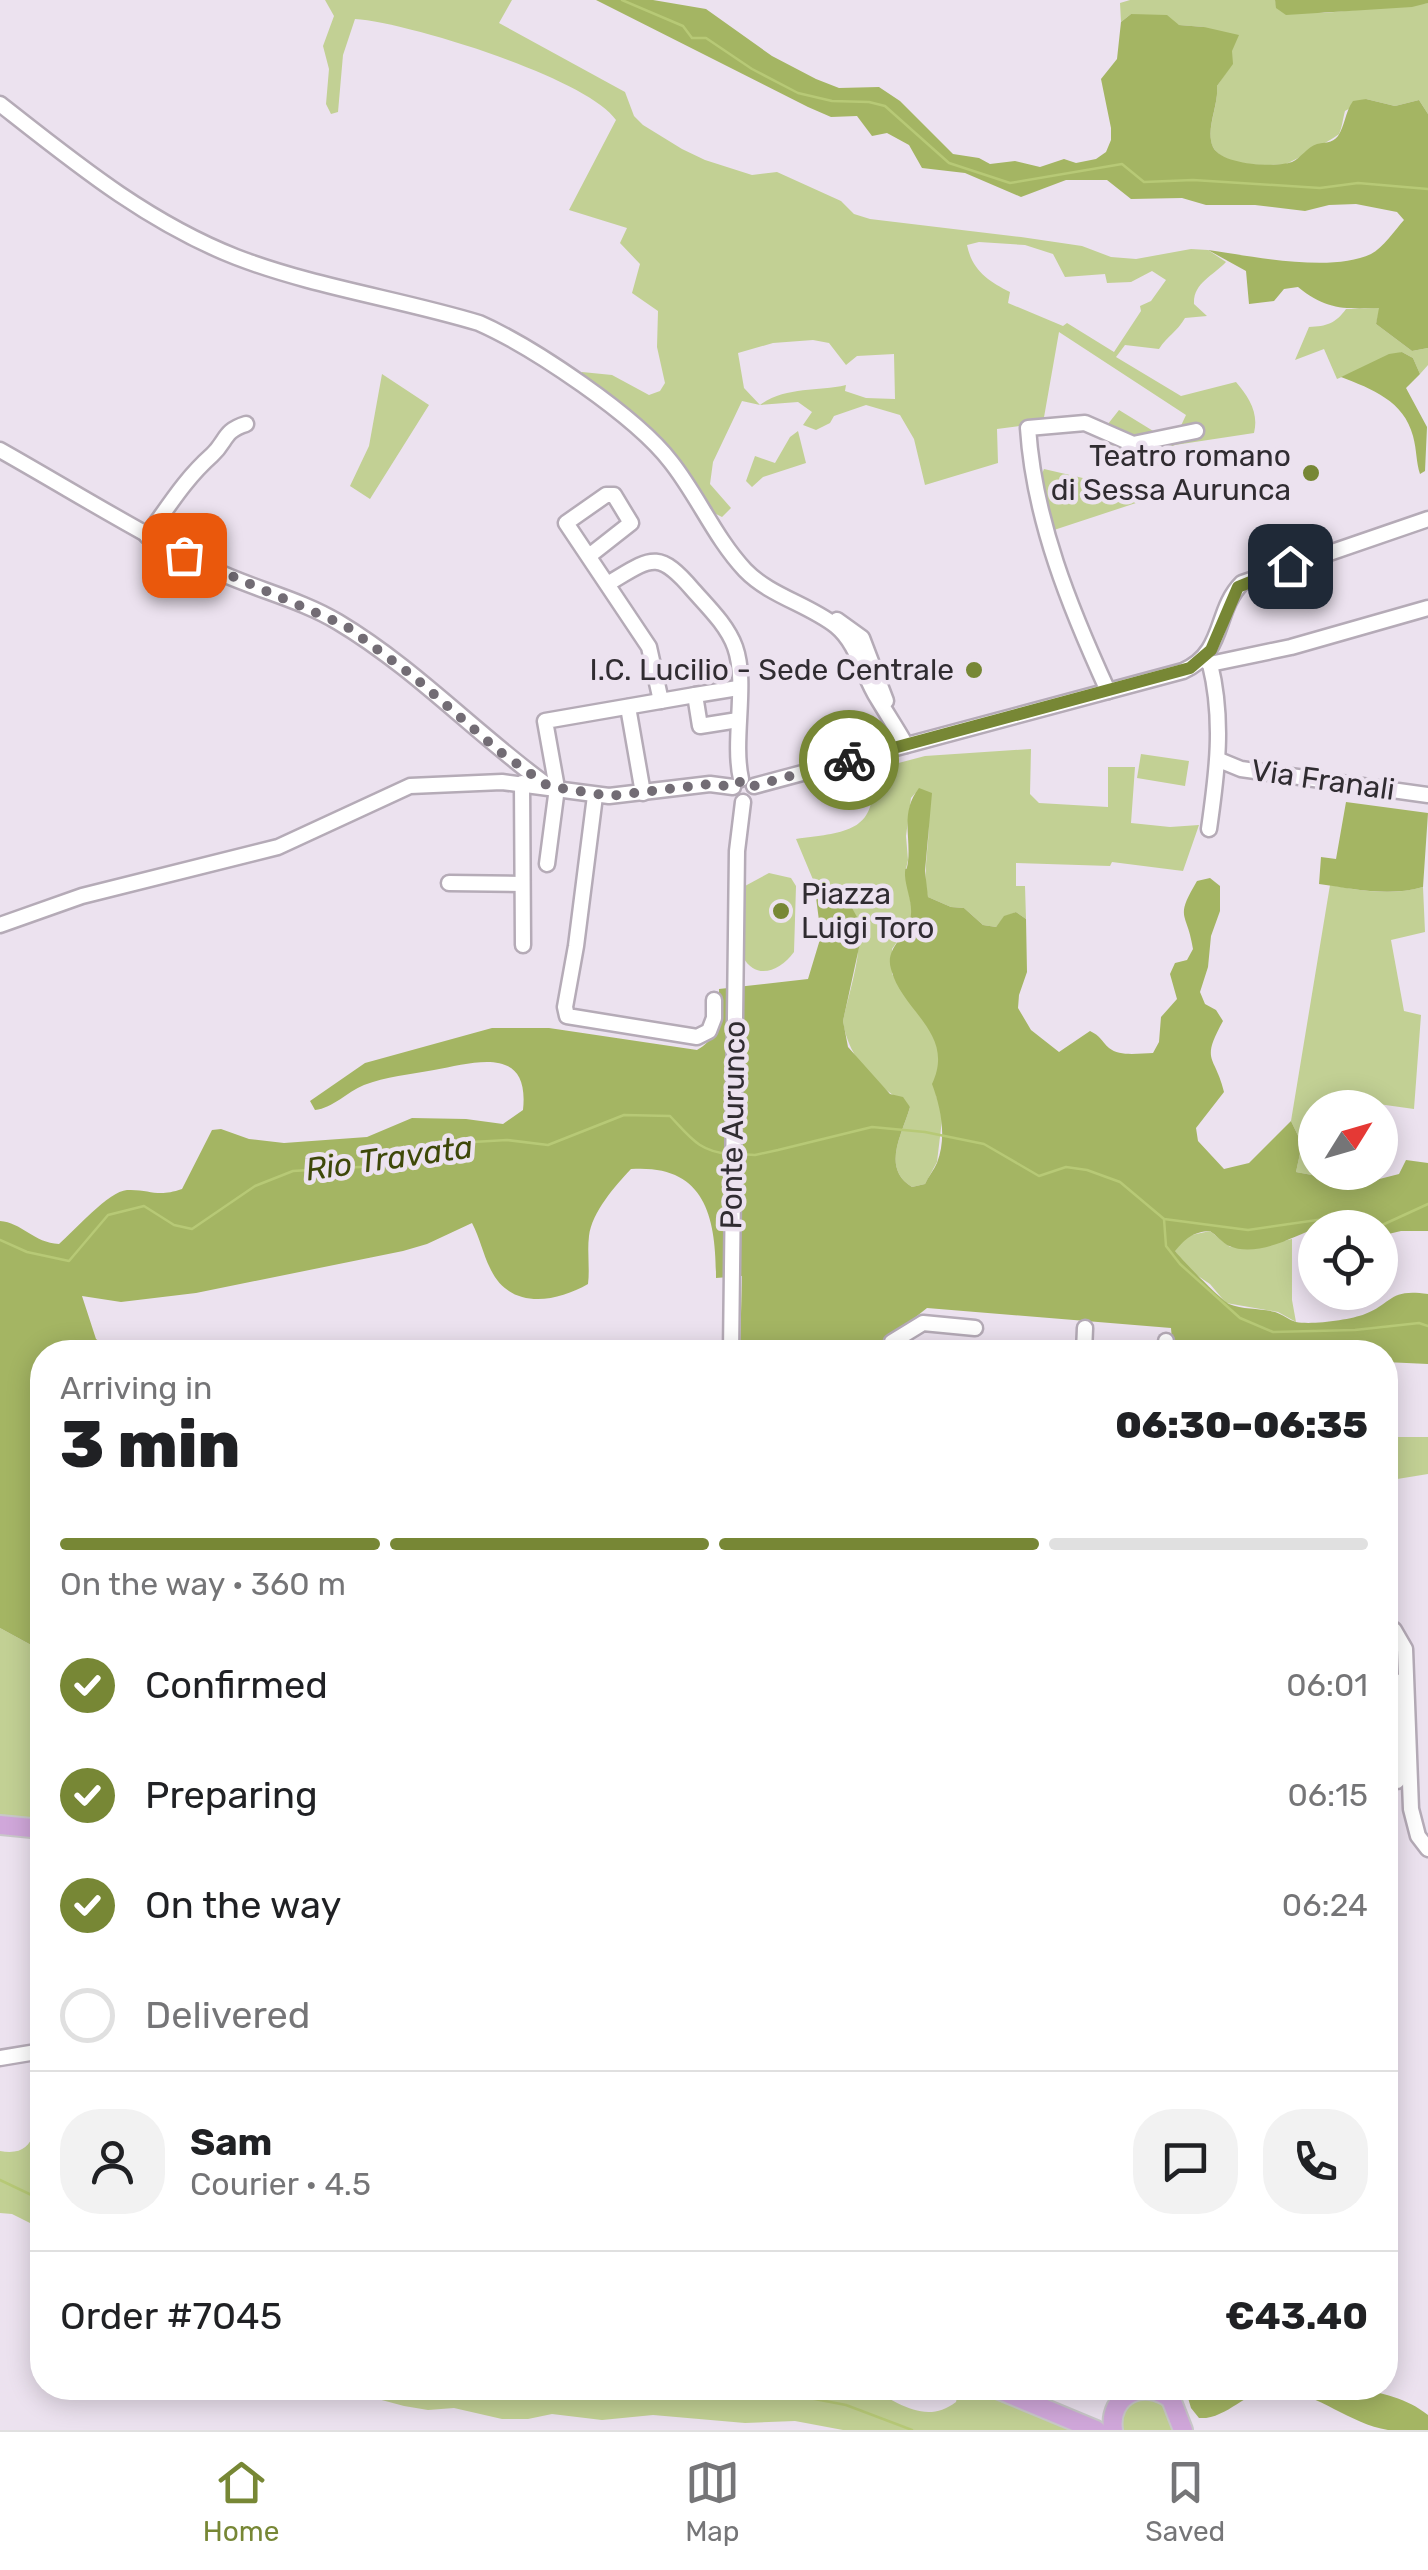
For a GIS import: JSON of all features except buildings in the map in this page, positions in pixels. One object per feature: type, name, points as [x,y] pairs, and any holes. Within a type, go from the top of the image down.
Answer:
[{"type":"main road","points":[[0,1825],[30,1827]]},
{"type":"main road","points":[[1025,2400],[1096,2430]]},
{"type":"main road","points":[[1065,2416],[1098,2419],[1117,2400]]},
{"type":"main road","points":[[1113,2430],[1117,2400]]},
{"type":"main road","points":[[1171,2400],[1181,2428]]},
{"type":"street","points":[[0,104],[115,194],[236,257],[453,315],[506,336],[572,378],[675,466],[742,566],[763,586],[850,627],[862,638],[890,717],[906,744]]},
{"type":"street","points":[[1108,691],[1046,536],[1028,428],[1085,423],[1133,444],[1196,431]]},
{"type":"street","points":[[147,536],[230,429],[246,424]]},
{"type":"street","points":[[0,450],[147,536],[228,576],[346,626],[413,676],[499,751],[552,787]]},
{"type":"street","points":[[590,556],[631,523],[610,494],[566,523],[649,647],[661,701]]},
{"type":"street","points":[[1209,829],[1219,760],[1218,710],[1203,663],[1231,598],[1242,584],[1428,519]]},
{"type":"street","points":[[608,583],[641,564],[671,566],[728,635],[737,655],[743,784]]},
{"type":"street","points":[[0,925],[82,896],[278,847],[410,786],[522,784],[594,796],[743,784],[1203,663],[1291,647],[1428,608]]},
{"type":"street","points":[[547,864],[552,787],[545,721],[738,688]]},
{"type":"street","points":[[695,695],[700,726],[738,720]]},
{"type":"street","points":[[628,707],[643,794]]},
{"type":"street","name":"Via Franali","points":[[1219,760],[1241,769],[1428,795]]},
{"type":"street","points":[[522,784],[523,944]]},
{"type":"street","name":"Ponte Aurunco","points":[[731,1340],[738,833],[743,802],[734,797],[743,784]]},
{"type":"street","points":[[594,796],[565,1006],[567,1016],[697,1037],[709,1031],[714,1000]]},
{"type":"street","points":[[449,883],[522,884]]},
{"type":"street","points":[[895,1340],[923,1323],[975,1328]]},
{"type":"street","points":[[1084,1340],[1085,1328]]},
{"type":"street","points":[[1398,1637],[1405,1649],[1398,1671]]},
{"type":"street","points":[[1398,1713],[1411,1809],[1418,1836],[1428,1849]]},
{"type":"street","points":[[0,2058],[30,2053]]},
{"type":"green space","points":[[325,0],[512,0],[499,23],[625,92],[634,116],[643,125],[705,160],[752,175],[777,172],[841,201],[854,214],[1082,246],[1111,257],[1136,259],[1191,249],[1208,250],[1226,262],[1197,291],[1194,304],[1207,316],[1185,318],[1159,349],[1125,345],[1116,357],[1181,396],[1236,382],[1252,406],[1254,433],[1175,445],[1157,453],[1169,468],[1120,453],[1107,439],[1104,429],[1119,410],[1163,437],[1178,432],[1186,415],[1059,332],[1043,423],[997,429],[998,463],[925,485],[914,439],[900,415],[866,405],[834,416],[830,423],[816,430],[803,425],[812,412],[798,402],[760,405],[742,401],[713,462],[710,484],[731,508],[722,517],[714,513],[671,452],[578,377],[582,372],[612,375],[649,395],[660,391],[665,383],[657,347],[658,311],[632,293],[640,264],[620,243],[627,228],[569,210],[616,120],[599,104],[535,70],[453,41],[355,19],[343,55],[338,112],[331,114],[326,104],[329,69],[323,46],[334,16]],"holes":[[[967,245],[1025,245],[1053,254],[1065,277],[1105,274],[1107,283],[1131,282],[1152,271],[1166,280],[1151,301],[1140,306],[1141,311],[1114,352],[1067,323],[1063,326],[1008,303],[1010,292],[988,279],[973,261]],[[773,343],[829,343],[846,365],[857,356],[894,354],[895,399],[866,398],[845,391],[846,385],[791,392],[760,405],[744,388],[738,353]]]},
{"type":"green space","points":[[596,0],[653,0],[706,9],[772,56],[816,79],[839,88],[879,87],[900,101],[953,154],[990,164],[1015,161],[1040,167],[1064,159],[1076,163],[1096,159],[1106,152],[1111,128],[1101,79],[1117,59],[1121,22],[1131,14],[1167,15],[1179,25],[1239,35],[1232,51],[1233,64],[1217,86],[1211,133],[1213,147],[1226,158],[1262,165],[1292,162],[1313,145],[1336,139],[1353,101],[1366,99],[1395,106],[1419,100],[1428,114],[1428,348],[1412,351],[1376,324],[1379,308],[1336,306],[1298,287],[1284,289],[1274,301],[1249,304],[1246,271],[1208,250],[1313,263],[1354,260],[1371,254],[1389,238],[1404,220],[1397,212],[1356,204],[1305,211],[1206,205],[1182,198],[1131,199],[1107,180],[1066,180],[1021,197],[965,173],[922,168],[909,145],[887,133],[872,136],[857,116],[831,117],[808,107]]},
{"type":"green space","points":[[1275,0],[1277,8],[1324,13],[1428,3],[1428,114],[1419,100],[1395,106],[1366,99],[1345,111],[1339,134],[1286,164],[1235,162],[1218,154],[1211,140],[1217,86],[1232,64],[1204,27],[1131,14],[1121,22],[1120,3]]},
{"type":"green space","points":[[1275,0],[1428,3],[1286,15],[1276,8]]},
{"type":"green space","points":[[1380,308],[1376,324],[1412,351],[1428,348],[1428,365],[1420,374],[1413,358],[1402,352],[1337,379],[1324,349],[1295,360],[1309,327],[1330,323],[1346,309]]},
{"type":"green space","points":[[1402,352],[1413,358],[1420,374],[1406,388],[1427,427],[1425,471],[1420,474],[1413,436],[1402,414],[1375,392],[1341,377],[1389,354]]},
{"type":"green space","points":[[382,374],[429,405],[370,499],[350,486],[369,446]]},
{"type":"green space","points":[[798,431],[806,463],[763,477],[752,487],[746,481],[755,456],[775,463]]},
{"type":"green space","points":[[1044,469],[1113,485],[1115,481],[1136,503],[1054,530],[1039,481]]},
{"type":"green space","points":[[1031,749],[1030,794],[1039,803],[1108,807],[1108,767],[1135,767],[1131,823],[1199,825],[1183,871],[1112,862],[1110,866],[1016,863],[1016,886],[1025,886],[1026,919],[1016,912],[1004,917],[996,927],[983,925],[964,908],[928,897],[928,814],[919,789],[911,798],[905,873],[911,922],[892,949],[892,974],[935,1036],[940,1060],[936,1096],[942,1107],[937,1162],[925,1184],[912,1187],[897,1170],[896,1161],[910,1107],[866,1071],[851,1048],[843,1021],[857,960],[857,921],[850,905],[836,891],[814,882],[796,839],[856,826],[870,806],[872,770],[925,756]]},
{"type":"green space","points":[[1141,754],[1189,761],[1185,786],[1137,778]]},
{"type":"green space","points":[[919,788],[932,793],[925,871],[928,897],[964,908],[983,925],[996,927],[1004,916],[1016,912],[1026,919],[1027,972],[1018,1008],[1031,1030],[1059,1052],[1090,1031],[1119,1053],[1153,1053],[1159,1042],[1161,1017],[1177,999],[1170,974],[1175,963],[1187,960],[1193,949],[1184,915],[1186,903],[1197,881],[1210,878],[1220,886],[1220,911],[1200,992],[1205,1004],[1216,1010],[1223,1021],[1211,1052],[1224,1092],[1196,1128],[1198,1141],[1224,1169],[1249,1163],[1291,1121],[1298,1136],[1298,1190],[1398,1190],[1398,1174],[1406,1160],[1428,1163],[1428,1231],[1398,1232],[1398,1210],[1298,1210],[1298,1235],[1275,1244],[1240,1249],[1229,1246],[1210,1231],[1190,1236],[1175,1251],[1229,1304],[1275,1312],[1296,1322],[1398,1310],[1398,1295],[1428,1294],[1428,1364],[1398,1363],[1398,1340],[1172,1340],[1171,1328],[927,1308],[887,1340],[740,1340],[742,1276],[716,1278],[713,1234],[701,1198],[676,1175],[631,1169],[605,1200],[591,1227],[588,1284],[561,1295],[534,1299],[509,1291],[490,1268],[472,1223],[403,1251],[196,1293],[121,1302],[82,1296],[97,1340],[30,1340],[30,1644],[0,1628],[0,1221],[59,1244],[120,1192],[166,1193],[182,1189],[212,1130],[284,1143],[367,1137],[412,1118],[503,1124],[523,1110],[523,1089],[518,1075],[497,1063],[467,1064],[381,1080],[315,1110],[310,1101],[365,1063],[492,1028],[549,1028],[697,1050],[715,1031],[719,989],[808,979],[821,936],[814,882],[845,895],[857,917],[860,943],[843,1021],[848,1047],[890,1094],[903,1097],[910,1107],[896,1150],[897,1170],[912,1187],[925,1184],[937,1163],[942,1143],[940,1113],[932,1084],[938,1066],[937,1051],[925,1024],[897,984],[890,961],[911,914],[905,876],[910,806]]},
{"type":"green space","points":[[1346,802],[1428,813],[1423,887],[1384,892],[1319,884],[1321,857],[1336,859]]},
{"type":"green space","points":[[769,873],[791,878],[796,886],[794,952],[782,964],[761,971],[743,957],[745,886]]},
{"type":"green space","points":[[1330,885],[1388,892],[1423,887],[1425,932],[1391,940],[1404,1011],[1421,1015],[1414,1109],[1398,1107],[1398,1090],[1298,1090],[1298,1136],[1291,1121]]},
{"type":"green space","points":[[1210,1231],[1230,1247],[1255,1248],[1292,1239],[1296,1322],[1278,1312],[1226,1303],[1210,1284],[1189,1270],[1174,1250],[1187,1236]]},
{"type":"green space","points":[[1398,1437],[1428,1437],[1428,1474],[1398,1479]]},
{"type":"green space","points":[[0,1628],[30,1644],[30,1818],[0,1817]]},
{"type":"green space","points":[[30,2140],[30,2223],[0,2213],[0,2151],[12,2152]]},
{"type":"green space","points":[[1398,2399],[1428,2415],[1428,2430],[1388,2430],[1314,2400]]},
{"type":"green space","points":[[382,2400],[893,2400],[911,2409],[933,2412],[956,2400],[1005,2400],[1084,2430],[843,2430],[795,2421],[745,2423],[653,2415],[602,2420],[552,2414],[502,2419],[454,2408],[428,2410]]},
{"type":"green space","points":[[1133,2400],[1163,2401],[1174,2425],[1172,2430],[1120,2430],[1123,2407]]},
{"type":"green space","points":[[1189,2400],[1245,2400],[1210,2417],[1199,2418]]},
{"type":"waterway","points":[[622,0],[683,26],[692,38],[706,38],[752,69],[798,93],[885,106],[949,163],[1010,183],[1122,164],[1144,182],[1193,180],[1320,188],[1358,183],[1428,189]]},
{"type":"waterway","name":"Rio Travata","points":[[0,1240],[27,1252],[69,1261],[108,1215],[144,1206],[174,1225],[192,1229],[255,1186],[293,1171],[376,1166],[397,1153],[456,1143],[507,1140],[548,1145],[624,1115],[670,1116],[703,1147],[730,1154]]},
{"type":"waterway","name":"Rio Travata","points":[[738,1154],[755,1155],[872,1127],[925,1132],[984,1144],[1039,1176],[1066,1167],[1120,1182],[1164,1219],[1248,1230],[1338,1217],[1380,1226],[1428,1204]]},
{"type":"waterway","points":[[1164,1219],[1166,1246],[1180,1264],[1240,1318],[1273,1332],[1355,1330],[1419,1323],[1428,1326]]},
{"type":"waterway","points":[[0,2180],[30,2194]]},
{"type":"waterway","points":[[820,2400],[846,2405],[912,2430]]},
{"type":"way so far","points":[[184,555],[346,626],[548,786],[594,796],[643,794],[710,784],[733,787],[744,779],[754,786],[849,760]]},
{"type":"place","name":"Teatro romano di Sessa Aurunca","points":[[1311,473]]},
{"type":"place","name":"I.C. Lucilio - Sede Centrale","points":[[974,670]]},
{"type":"place","name":"Piazza Luigi Toro","points":[[781,911]]},
{"type":"route","points":[[849,760],[1190,668],[1211,650],[1238,587],[1290,566]]}]
